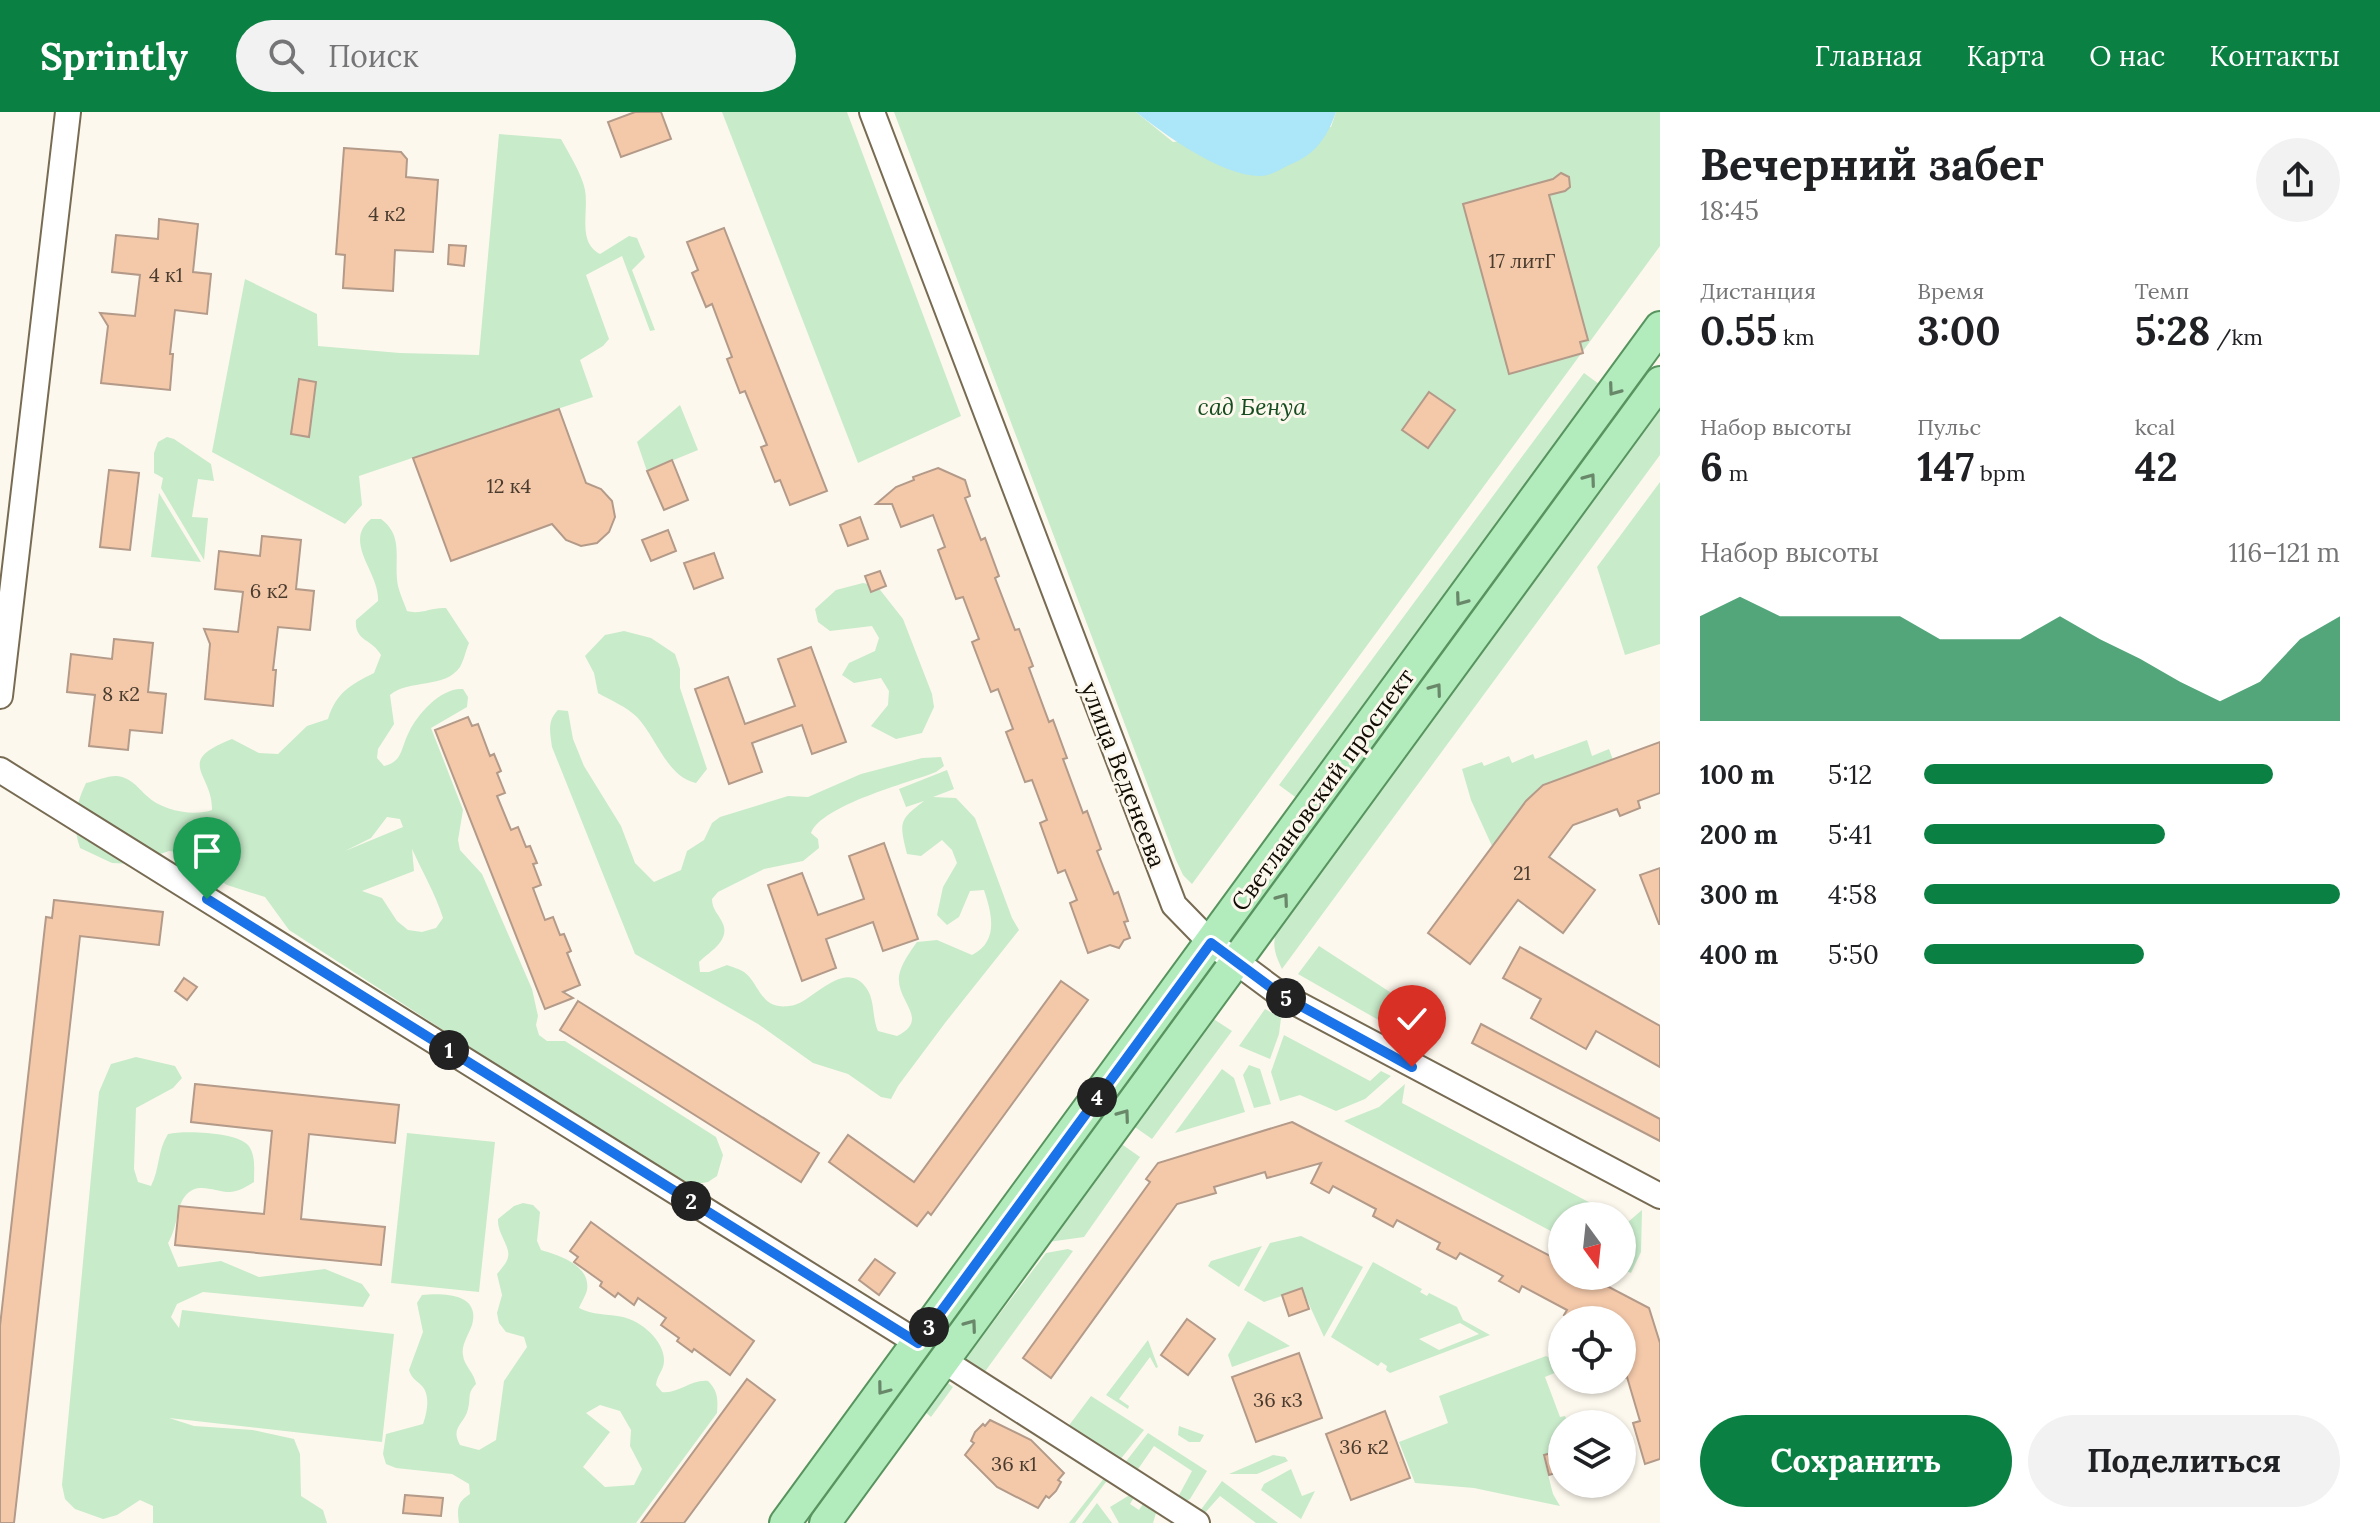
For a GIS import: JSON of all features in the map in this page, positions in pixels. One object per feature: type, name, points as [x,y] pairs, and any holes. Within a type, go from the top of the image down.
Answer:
[{"type":"main road","name":"Светлановский проспект","points":[[785,1523],[1660,327]]},
{"type":"main road","name":"Светлановский проспект","points":[[825,1523],[1660,382]]},
{"type":"street","points":[[0,696],[68,112]]},
{"type":"street","name":"улица Веденеева","points":[[872,112],[1174,905],[1211,943],[1294,1002],[1660,1196]]},
{"type":"street","points":[[0,770],[918,1343]]},
{"type":"street","points":[[944,1361],[1197,1523]]},
{"type":"green space","points":[[722,112],[847,112],[961,416],[858,463]]},
{"type":"green space","name":"сад Бенуа","points":[[894,112],[1136,112],[1173,142],[1331,127],[1336,112],[1660,112],[1660,246],[1192,884],[1183,875],[1176,860]]},
{"type":"green space","points":[[499,134],[561,139],[583,184],[586,234],[593,249],[600,254],[629,236],[637,238],[645,257],[632,270],[655,330],[650,331],[622,256],[586,275],[609,339],[580,360],[593,397],[359,476],[362,505],[345,524],[212,452],[245,279],[317,314],[318,346],[400,353],[479,355]]},
{"type":"green space","points":[[1584,373],[1603,387],[1298,799],[1279,785]]},
{"type":"green space","points":[[680,405],[698,450],[647,471],[637,442]]},
{"type":"green space","points":[[1660,409],[1660,455],[1282,969],[1274,947],[1279,925]]},
{"type":"green space","points":[[167,437],[211,464],[214,481],[198,479],[192,517],[208,518],[204,560],[161,488],[163,478],[154,473],[154,453],[158,442]]},
{"type":"green space","points":[[1660,482],[1660,644],[1625,655],[1597,567]]},
{"type":"green space","points":[[159,493],[201,562],[151,557]]},
{"type":"green space","points":[[371,519],[381,519],[393,533],[398,586],[407,611],[446,608],[469,643],[460,667],[453,674],[390,695],[394,724],[378,749],[377,758],[384,766],[395,761],[413,725],[425,710],[447,692],[463,689],[468,697],[467,707],[431,728],[463,810],[458,840],[460,850],[482,874],[532,989],[539,1035],[547,1041],[565,1041],[716,1137],[723,1155],[717,1176],[708,1182],[689,1185],[662,1172],[289,930],[265,897],[227,885],[179,852],[169,851],[132,864],[112,863],[80,848],[76,815],[86,783],[116,776],[126,778],[153,801],[169,808],[196,813],[212,810],[211,797],[200,769],[204,755],[232,739],[259,753],[278,754],[307,726],[328,719],[345,691],[374,673],[381,655],[356,627],[356,620],[378,601],[374,580],[361,548],[363,528]],"holes":[[[387,817],[400,819],[403,827],[345,851],[371,838]],[[412,849],[443,918],[436,928],[422,932],[408,930],[397,921],[382,898],[362,891],[414,871]]]},
{"type":"green space","points":[[863,583],[877,586],[903,619],[932,694],[934,707],[922,733],[896,739],[871,726],[888,705],[889,691],[881,678],[854,683],[842,675],[849,663],[875,651],[879,638],[872,626],[830,631],[818,622],[815,609],[836,590]]},
{"type":"green space","points":[[624,631],[651,638],[675,654],[680,669],[680,688],[707,769],[696,783],[677,773],[637,717],[598,693],[594,673],[585,656],[605,635]]},
{"type":"green space","points":[[558,710],[568,711],[573,739],[584,766],[621,826],[635,863],[654,882],[681,870],[687,851],[704,840],[712,823],[720,817],[788,796],[808,797],[861,774],[922,758],[941,757],[944,766],[936,772],[831,813],[811,833],[818,839],[819,848],[803,861],[764,869],[718,892],[712,903],[723,924],[724,936],[699,962],[700,972],[727,965],[742,971],[768,1002],[781,1006],[797,1004],[832,982],[850,977],[859,980],[870,994],[878,1031],[897,1036],[907,1030],[912,1016],[899,985],[899,976],[917,942],[937,940],[972,955],[981,949],[990,935],[991,917],[984,890],[970,891],[959,917],[947,925],[937,915],[943,887],[957,863],[952,850],[942,840],[921,856],[907,854],[903,823],[924,801],[906,807],[899,789],[947,770],[954,789],[933,797],[956,798],[975,818],[1019,930],[945,1023],[891,1099],[881,1097],[848,1074],[813,1063],[758,1024],[635,954],[552,747],[551,723]]},
{"type":"green space","points":[[1587,740],[1592,756],[1609,749],[1613,760],[1543,785],[1526,801],[1492,846],[1471,800],[1462,769],[1482,762],[1484,766],[1509,756],[1512,763],[1533,754],[1535,759]]},
{"type":"green space","points":[[1319,946],[1413,1007],[1417,1026],[1410,1038],[1298,974]]},
{"type":"green space","points":[[1265,1009],[1281,1018],[1270,1059],[1239,1046]]},
{"type":"green space","points":[[1212,1018],[1232,1031],[1152,1139],[1132,1125]]},
{"type":"green space","points":[[1284,1035],[1370,1081],[1381,1071],[1391,1076],[1365,1099],[1336,1111],[1300,1095],[1280,1101],[1271,1072]]},
{"type":"green space","points":[[136,1057],[175,1066],[182,1078],[173,1088],[136,1108],[134,1169],[138,1182],[151,1186],[168,1134],[197,1132],[233,1137],[248,1145],[253,1158],[254,1182],[248,1186],[230,1192],[196,1189],[186,1195],[168,1243],[178,1267],[221,1261],[259,1277],[325,1269],[362,1284],[370,1295],[363,1307],[203,1292],[177,1304],[171,1317],[179,1328],[182,1310],[394,1334],[382,1442],[169,1418],[194,1426],[253,1430],[294,1439],[300,1454],[301,1496],[323,1510],[327,1523],[153,1523],[153,1506],[140,1500],[117,1515],[103,1519],[75,1509],[65,1499],[62,1485],[99,1092],[111,1064]]},
{"type":"green space","points":[[1249,1065],[1260,1069],[1271,1104],[1254,1108],[1243,1075]]},
{"type":"green space","points":[[1222,1069],[1234,1078],[1245,1112],[1175,1133]]},
{"type":"green space","points":[[1405,1084],[1402,1103],[1589,1202],[1548,1202],[1548,1230],[1344,1121],[1379,1107]]},
{"type":"green space","points":[[407,1133],[495,1142],[479,1292],[391,1283]]},
{"type":"green space","points":[[1120,1143],[1140,1157],[1084,1237],[1048,1242]]},
{"type":"green space","points":[[523,1203],[533,1205],[540,1212],[537,1241],[541,1250],[572,1262],[584,1274],[587,1290],[579,1308],[630,1319],[656,1339],[663,1354],[664,1364],[656,1385],[662,1392],[708,1381],[716,1392],[717,1413],[636,1523],[459,1523],[459,1506],[470,1494],[469,1484],[452,1474],[396,1468],[386,1464],[383,1454],[386,1434],[423,1424],[426,1415],[426,1393],[409,1370],[423,1332],[417,1303],[422,1295],[458,1297],[471,1307],[472,1325],[463,1351],[476,1384],[456,1434],[460,1445],[479,1450],[496,1440],[504,1381],[527,1347],[524,1337],[506,1332],[499,1323],[497,1313],[502,1295],[497,1274],[506,1262],[508,1253],[498,1219]],"holes":[[[600,1405],[620,1411],[631,1430],[630,1446],[642,1469],[634,1485],[605,1487],[583,1467],[610,1432],[586,1413]]]},
{"type":"green space","points":[[1642,1210],[1641,1252],[1636,1262],[1636,1215]]},
{"type":"green space","points":[[1301,1236],[1363,1267],[1324,1337],[1302,1289],[1264,1302],[1244,1290],[1270,1243]]},
{"type":"green space","points":[[1262,1246],[1239,1287],[1208,1266],[1211,1261]]},
{"type":"green space","points":[[1073,1251],[981,1377],[962,1363],[1046,1253]]},
{"type":"green space","points":[[1373,1262],[1422,1289],[1420,1292],[1427,1296],[1429,1293],[1457,1307],[1463,1320],[1490,1335],[1390,1373],[1381,1362],[1378,1366],[1331,1337]],"holes":[[[1460,1323],[1479,1334],[1439,1350],[1419,1339]]]},
{"type":"green space","points":[[1248,1321],[1290,1346],[1232,1367],[1228,1355]]},
{"type":"green space","points":[[1148,1340],[1158,1367],[1150,1357],[1119,1399],[1129,1406],[1128,1409],[1106,1395]]},
{"type":"green space","points":[[1548,1357],[1548,1376],[1545,1377],[1548,1394],[1551,1394],[1557,1410],[1548,1410],[1548,1453],[1543,1455],[1548,1474],[1548,1498],[1555,1498],[1560,1506],[1474,1488],[1415,1483],[1399,1442],[1448,1423],[1439,1396]]},
{"type":"green space","points":[[945,1381],[953,1387],[931,1417],[924,1411]]},
{"type":"green space","points":[[1091,1396],[1144,1430],[1119,1461],[1067,1428]]},
{"type":"green space","points":[[1179,1426],[1204,1435],[1200,1442],[1189,1442],[1178,1435]]},
{"type":"green space","points":[[1148,1433],[1207,1471],[1185,1502],[1178,1497],[1192,1471],[1154,1446],[1136,1472],[1124,1464]]},
{"type":"green space","points":[[1273,1455],[1285,1457],[1288,1461],[1257,1474],[1229,1474]]},
{"type":"green space","points":[[1291,1469],[1302,1496],[1315,1491],[1301,1519],[1261,1490],[1264,1484]]},
{"type":"green space","points":[[1105,1477],[1109,1478],[1075,1523],[1069,1523]]},
{"type":"green space","points":[[1222,1481],[1278,1523],[1256,1523],[1220,1496],[1203,1515],[1200,1511]]},
{"type":"green space","points":[[1136,1494],[1130,1504],[1139,1510],[1145,1501],[1157,1510],[1153,1523],[1119,1523],[1110,1507]]},
{"type":"green space","points":[[1097,1503],[1112,1523],[1082,1523]]},
{"type":"water","points":[[1136,112],[1336,112],[1329,130],[1313,151],[1298,161],[1261,176],[1230,170],[1212,162],[1178,143]]},
{"type":"building","points":[[635,112],[661,112],[671,139],[621,157],[608,122]]},
{"type":"building","points":[[344,148],[401,152],[407,159],[406,177],[438,180],[433,252],[395,250],[393,291],[343,288],[345,255],[336,254]]},
{"type":"building","points":[[1561,173],[1569,177],[1570,187],[1549,195],[1588,340],[1580,342],[1583,353],[1509,374],[1463,204],[1553,179]]},
{"type":"building","points":[[159,219],[198,224],[193,272],[211,274],[207,314],[175,310],[170,390],[101,383],[108,326],[100,313],[135,316],[140,275],[112,272],[116,235],[158,239]]},
{"type":"building","points":[[724,228],[827,491],[790,505],[780,480],[775,482],[761,447],[767,445],[745,391],[740,393],[727,359],[732,357],[712,304],[706,307],[692,273],[698,270],[687,242]]},
{"type":"building","points":[[449,245],[466,246],[464,266],[448,264]]},
{"type":"building","points":[[299,379],[316,382],[309,437],[291,434]]},
{"type":"building","points":[[1429,392],[1455,410],[1428,448],[1402,430]]},
{"type":"building","points":[[559,409],[586,483],[601,489],[612,501],[615,517],[609,532],[597,543],[581,546],[566,540],[552,524],[451,561],[413,458]]},
{"type":"building","points":[[672,460],[688,500],[664,510],[647,471]]},
{"type":"building","points":[[938,468],[965,480],[970,496],[965,498],[981,540],[985,538],[999,576],[995,578],[1015,630],[1019,629],[1033,666],[1029,668],[1049,722],[1053,720],[1067,758],[1063,759],[1083,813],[1087,811],[1101,849],[1097,851],[1114,894],[1118,892],[1128,921],[1124,922],[1130,938],[1124,940],[1119,948],[1110,945],[1088,953],[1070,903],[1077,900],[1065,870],[1058,873],[1040,823],[1047,820],[1032,780],[1025,782],[1006,732],[1013,729],[998,689],[991,692],[972,642],[979,639],[963,597],[956,599],[938,550],[945,547],[933,515],[901,527],[892,504],[876,504],[896,487],[914,480],[913,477]]},
{"type":"building","points":[[109,470],[139,473],[130,550],[100,547]]},
{"type":"building","points":[[860,517],[868,539],[848,546],[840,525]]},
{"type":"building","points":[[668,530],[676,551],[651,561],[642,540]]},
{"type":"building","points":[[262,536],[301,540],[296,589],[314,591],[310,630],[278,627],[273,706],[205,699],[210,644],[204,629],[238,632],[243,592],[215,589],[219,551],[260,556]]},
{"type":"building","points":[[714,553],[723,578],[694,589],[684,563]]},
{"type":"building","points":[[880,571],[886,586],[871,592],[865,576]]},
{"type":"building","points":[[114,639],[153,643],[148,692],[166,694],[162,733],[130,730],[128,750],[89,746],[95,695],[67,692],[71,654],[112,659]]},
{"type":"building","points":[[811,647],[846,742],[812,754],[802,725],[752,743],[762,772],[729,784],[695,689],[728,677],[745,724],[795,706],[778,659]]},
{"type":"building","points":[[468,717],[472,726],[478,724],[490,756],[494,754],[505,793],[497,796],[511,830],[518,827],[526,847],[530,846],[541,885],[533,888],[545,920],[553,917],[560,935],[564,934],[571,951],[567,953],[580,985],[563,992],[573,998],[545,1009],[435,730]]},
{"type":"building","points":[[1660,742],[1660,793],[1638,801],[1640,808],[1620,816],[1617,809],[1573,825],[1549,857],[1595,890],[1563,933],[1518,900],[1470,964],[1428,933],[1526,801],[1543,785]]},
{"type":"building","points":[[884,843],[918,939],[883,951],[873,922],[826,939],[836,968],[802,981],[768,885],[802,873],[818,915],[864,899],[849,856]]},
{"type":"building","points":[[1660,868],[1660,924],[1659,924],[1640,875]]},
{"type":"building","points":[[54,900],[163,912],[159,945],[80,936],[14,1523],[0,1523],[0,1326],[46,917],[52,918]]},
{"type":"building","points":[[1520,947],[1660,1026],[1660,1067],[1596,1031],[1586,1049],[1531,1018],[1541,999],[1503,978]]},
{"type":"building","points":[[184,978],[197,987],[187,1000],[175,991]]},
{"type":"building","points":[[1061,981],[1088,1000],[931,1215],[928,1212],[917,1226],[829,1162],[848,1135],[914,1182]]},
{"type":"building","points":[[578,1001],[819,1153],[801,1182],[560,1030]]},
{"type":"building","points":[[1481,1024],[1660,1119],[1660,1141],[1472,1043]]},
{"type":"building","points":[[195,1084],[399,1105],[395,1143],[309,1134],[301,1219],[385,1227],[381,1265],[175,1245],[179,1206],[264,1214],[272,1131],[191,1122]]},
{"type":"building","points":[[1292,1122],[1548,1255],[1548,1290],[1615,1290],[1649,1308],[1660,1343],[1660,1459],[1645,1464],[1636,1433],[1636,1422],[1640,1421],[1632,1394],[1636,1394],[1636,1306],[1560,1306],[1522,1286],[1519,1292],[1499,1281],[1503,1276],[1460,1253],[1456,1259],[1437,1249],[1440,1243],[1397,1220],[1393,1227],[1373,1216],[1376,1209],[1333,1186],[1329,1193],[1311,1183],[1321,1163],[1267,1178],[1265,1172],[1214,1187],[1216,1193],[1177,1204],[1051,1378],[1023,1358],[1150,1182],[1146,1179],[1158,1163]]},
{"type":"building","points":[[591,1222],[754,1341],[730,1375],[694,1349],[692,1352],[677,1341],[679,1338],[661,1325],[666,1318],[638,1298],[634,1305],[618,1293],[615,1297],[600,1286],[602,1282],[574,1262],[578,1257],[570,1251]]},
{"type":"building","points":[[875,1259],[895,1273],[879,1295],[859,1280]]},
{"type":"building","points":[[1302,1288],[1309,1309],[1289,1316],[1282,1295]]},
{"type":"building","points":[[1187,1319],[1215,1339],[1188,1375],[1161,1355]]},
{"type":"building","points":[[1299,1353],[1322,1418],[1256,1442],[1232,1377]]},
{"type":"building","points":[[747,1379],[775,1400],[684,1523],[641,1523]]},
{"type":"building","points":[[1385,1411],[1410,1478],[1351,1500],[1326,1434]]},
{"type":"building","points":[[990,1420],[1031,1440],[1064,1473],[1058,1480],[1061,1482],[1056,1491],[1049,1498],[1046,1496],[1038,1508],[997,1487],[965,1455],[974,1443],[971,1441],[975,1432]]},
{"type":"building","points":[[405,1495],[443,1498],[441,1516],[403,1513]]},
{"type":"route","points":[[207,899],[918,1343],[1211,943],[1281,995],[1412,1067]]}]
